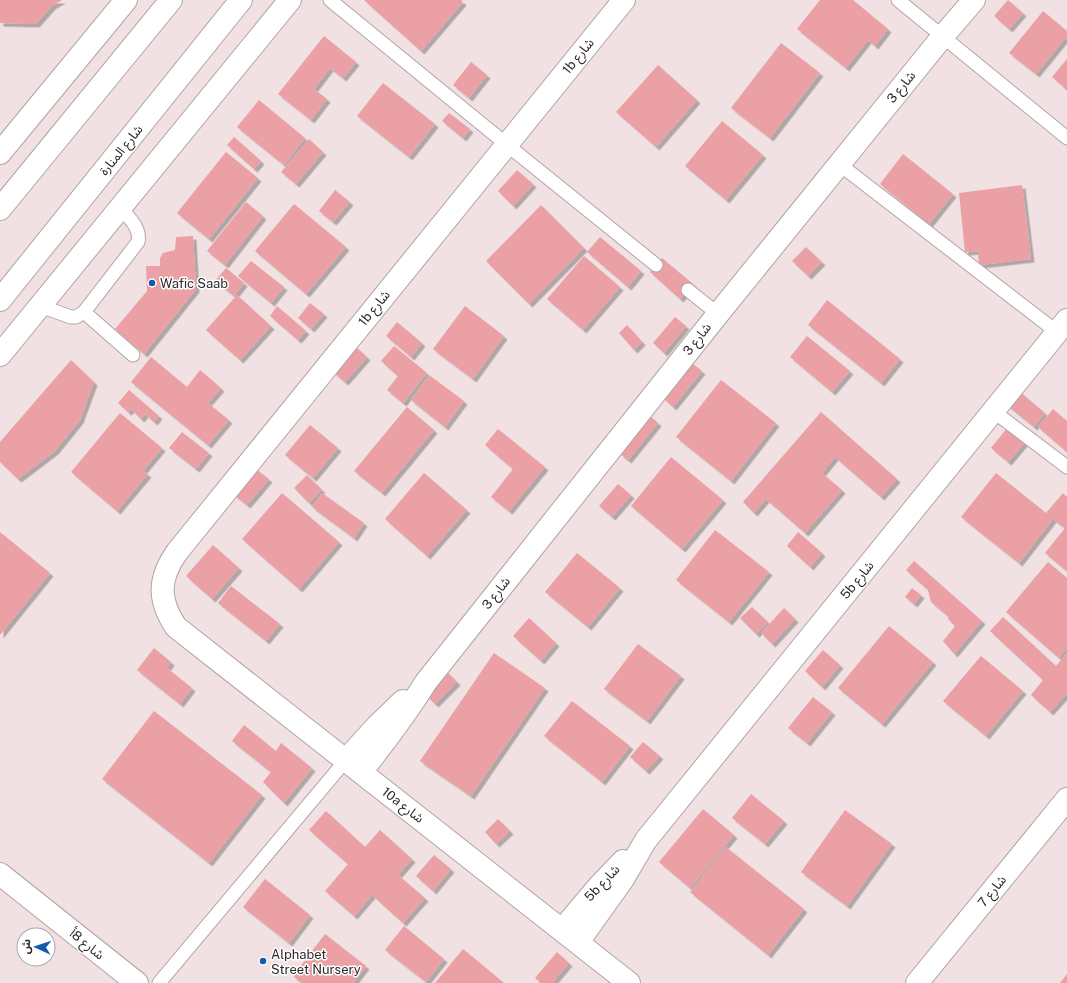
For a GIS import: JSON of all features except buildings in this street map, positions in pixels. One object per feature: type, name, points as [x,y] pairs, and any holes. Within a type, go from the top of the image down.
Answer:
[{"type":"street","points":[[0,153],[126,0]]},
{"type":"street","points":[[0,209],[171,0]]},
{"type":"street","name":"شارع المنارة","points":[[0,300],[241,0]]},
{"type":"street","points":[[0,355],[290,0]]},
{"type":"street","name":"1b شارع","points":[[176,627],[169,616],[164,603],[162,590],[164,576],[169,564],[506,144],[624,0]]},
{"type":"street","name":"شارع 3","points":[[353,766],[377,726],[426,682],[718,314],[943,36],[974,0]]},
{"type":"street","name":"5b شارع","points":[[570,936],[599,886],[646,840],[1062,326]]},
{"type":"street","name":"10a شارع","points":[[176,627],[630,983]]},
{"type":"street","name":"شارع 7","points":[[916,983],[1067,798]]},
{"type":"street","name":"شارع 8أ","points":[[0,874],[137,983]]},
{"type":"lane","points":[[330,0],[656,265]]},
{"type":"lane","points":[[898,0],[1067,138]]},
{"type":"lane","points":[[839,164],[1062,326]]},
{"type":"lane","points":[[40,306],[71,317],[76,317],[84,312],[138,242],[139,237],[137,228],[121,208]]},
{"type":"lane","points":[[688,290],[718,314]]},
{"type":"lane","points":[[84,312],[133,355]]},
{"type":"lane","points":[[994,411],[1067,467]]},
{"type":"lane","points":[[159,983],[353,766]]},
{"type":"place","name":"Wafic Saab","points":[[152,283]]},
{"type":"place","name":"Alphabet Street Nursery","points":[[263,961]]}]
